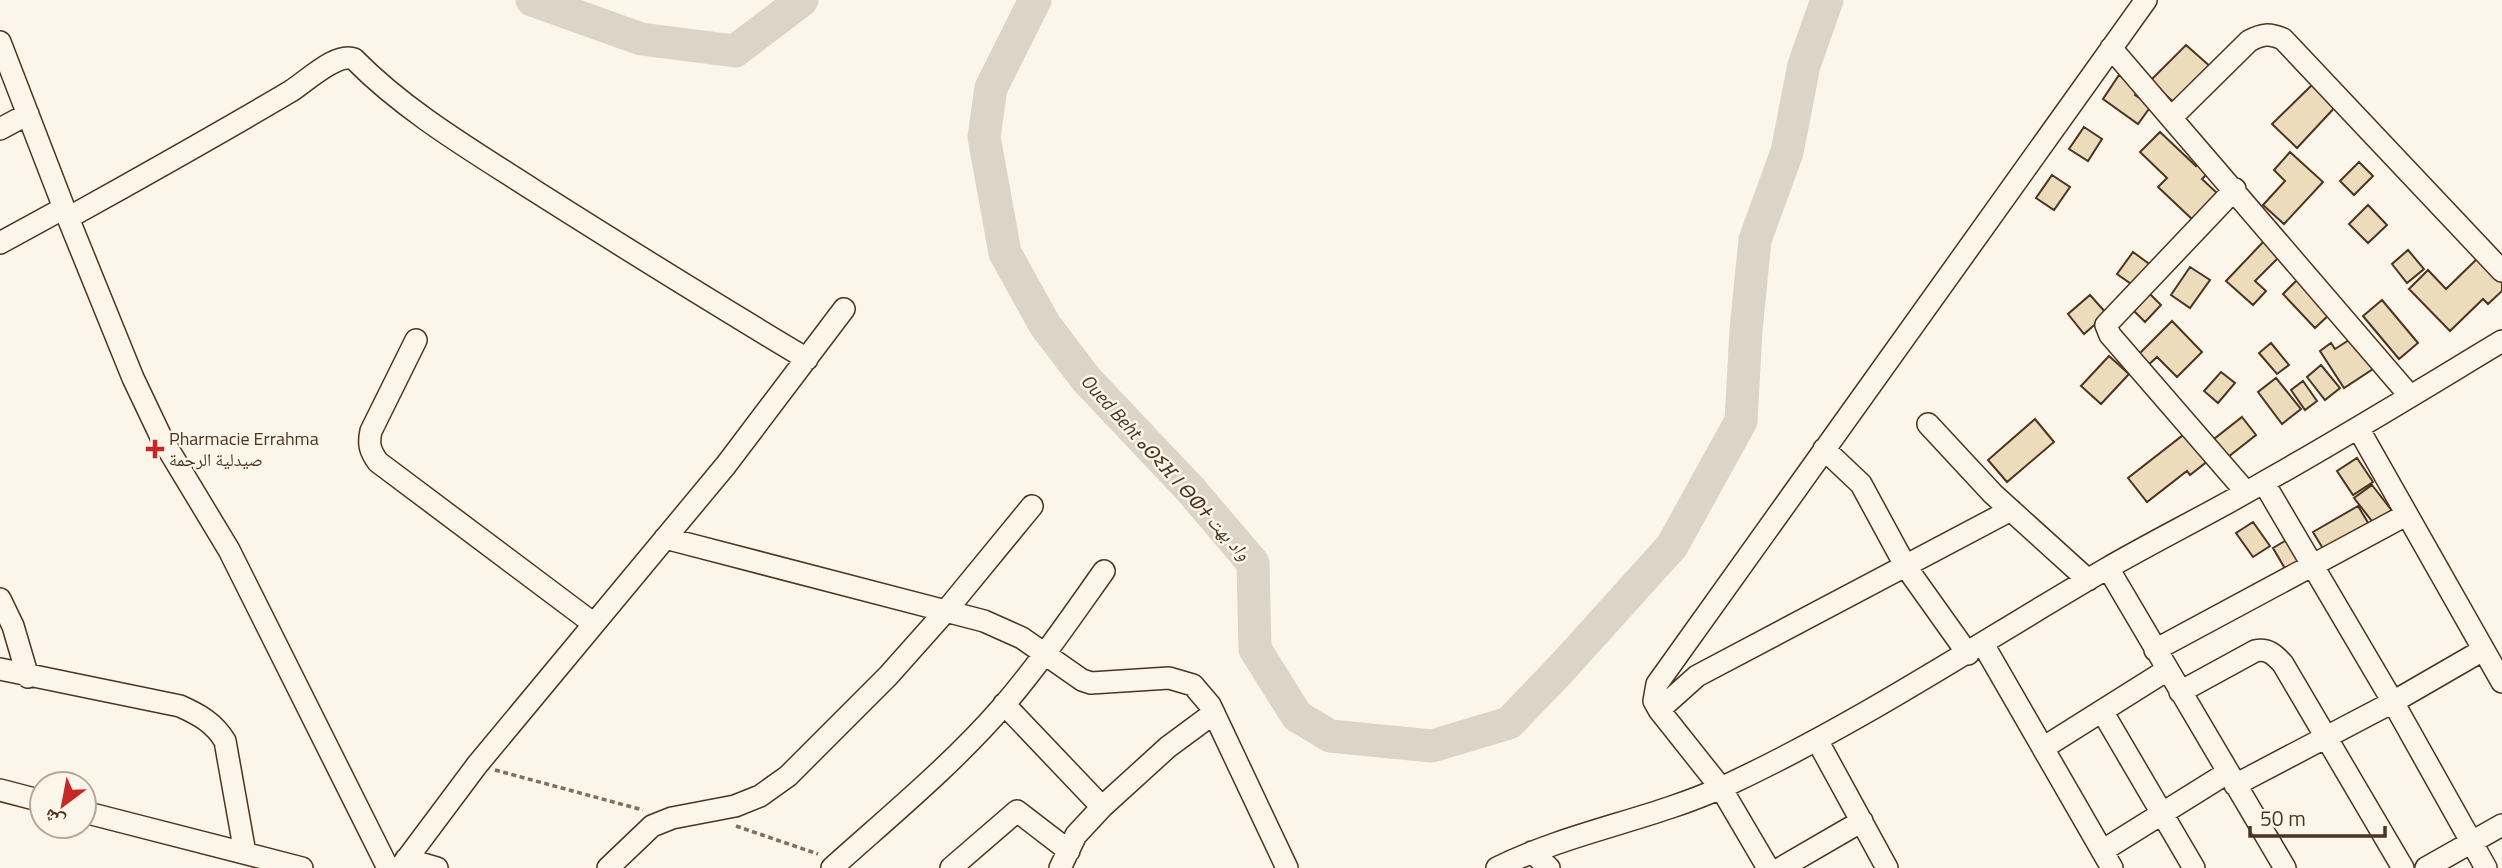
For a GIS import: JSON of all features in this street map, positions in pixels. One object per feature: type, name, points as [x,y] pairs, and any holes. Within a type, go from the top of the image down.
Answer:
[{"type":"street","points":[[1769,868],[1721,788],[1659,710],[1654,701],[1657,684],[2146,0]]},
{"type":"street","points":[[2172,117],[2249,41],[2260,35],[2270,34],[2283,40],[2502,271]]},
{"type":"street","points":[[0,42],[133,378],[162,439],[229,550],[398,865]]},
{"type":"street","points":[[2111,48],[2235,189],[2410,396]]},
{"type":"street","points":[[0,243],[66,213],[230,127],[304,83],[338,59],[347,57],[354,60],[393,97],[510,175],[807,359]]},
{"type":"street","points":[[0,129],[28,114]]},
{"type":"street","points":[[2235,189],[2106,325],[2110,335],[2255,487],[2314,566],[2486,868]]},
{"type":"street","points":[[398,865],[477,765],[741,446],[844,309]]},
{"type":"street","points":[[416,340],[371,431],[370,452],[594,624]]},
{"type":"street","points":[[1497,868],[1532,852],[1652,814],[1721,788],[1817,740],[2108,568],[2358,428],[2502,341]]},
{"type":"street","points":[[1928,424],[2011,510],[2088,580]]},
{"type":"street","points":[[2358,428],[2502,682]]},
{"type":"street","points":[[1824,449],[1861,484],[1906,567],[1975,649],[2043,748],[2107,860],[2162,814],[2231,779],[2327,737],[2483,650]]},
{"type":"street","points":[[608,868],[652,826],[672,818],[735,806],[760,796],[788,776],[888,676],[945,612],[1032,506]]},
{"type":"street","points":[[1659,710],[1698,676],[2011,510]]},
{"type":"street","points":[[2155,650],[2406,515]]},
{"type":"street","points":[[665,538],[984,621],[1022,638],[1066,671],[1091,683],[1169,678],[1185,682],[1202,693],[1214,713],[1287,868]]},
{"type":"street","points":[[2108,568],[2285,868]]},
{"type":"street","points":[[836,864],[952,760],[1004,704],[1104,572]]},
{"type":"street","points":[[0,599],[13,626],[28,677]]},
{"type":"street","points":[[2180,692],[2255,651],[2268,650],[2283,664],[2403,868]]},
{"type":"street","points":[[0,669],[28,677],[180,706],[202,716],[218,729],[225,741],[245,853]]},
{"type":"street","points":[[2043,748],[2166,670]]},
{"type":"street","points":[[1004,704],[1102,807]]},
{"type":"street","points":[[2102,711],[2194,868]]},
{"type":"street","points":[[951,868],[1017,811],[1064,860],[1076,835],[1102,807],[1168,747],[1214,713]]},
{"type":"street","points":[[1817,740],[1887,868]]},
{"type":"street","points":[[0,790],[28,797]]},
{"type":"street","points":[[98,816],[302,868]]},
{"type":"street","points":[[1781,868],[1861,821]]},
{"type":"street","points":[[2426,868],[2502,825]]},
{"type":"street","points":[[1532,852],[1549,868]]},
{"type":"street","points":[[398,865],[437,868]]},
{"type":"path","points":[[477,765],[672,818]]},
{"type":"path","points":[[735,826],[836,864]]},
{"type":"building","points":[[2186,45],[2212,68],[2178,106],[2150,81]]},
{"type":"building","points":[[2119,75],[2139,89],[2135,95],[2151,106],[2138,124],[2103,99]]},
{"type":"building","points":[[2315,82],[2338,104],[2297,148],[2272,124]]},
{"type":"building","points":[[2084,127],[2102,139],[2088,161],[2069,149]]},
{"type":"building","points":[[2160,132],[2196,166],[2198,164],[2208,173],[2202,179],[2218,194],[2193,220],[2158,187],[2167,178],[2140,152]]},
{"type":"building","points":[[2290,152],[2323,182],[2284,224],[2263,205],[2285,181],[2274,170]]},
{"type":"building","points":[[2359,162],[2373,176],[2354,195],[2340,181]]},
{"type":"building","points":[[2052,175],[2070,187],[2054,210],[2036,198]]},
{"type":"building","points":[[2368,205],[2387,225],[2368,243],[2349,224]]},
{"type":"building","points":[[2265,240],[2281,255],[2255,281],[2266,291],[2253,305],[2226,281]]},
{"type":"building","points":[[2408,250],[2424,269],[2407,283],[2392,264]]},
{"type":"building","points":[[2133,252],[2152,266],[2137,288],[2117,274]]},
{"type":"building","points":[[2481,255],[2502,277],[2502,291],[2488,304],[2483,299],[2450,331],[2409,289],[2428,270],[2446,289]]},
{"type":"building","points":[[2190,267],[2210,280],[2190,308],[2171,295]]},
{"type":"building","points":[[2299,278],[2332,312],[2315,328],[2283,294]]},
{"type":"building","points":[[2148,292],[2161,305],[2145,322],[2131,308]]},
{"type":"building","points":[[2090,295],[2107,314],[2084,334],[2068,314]]},
{"type":"building","points":[[2382,300],[2418,343],[2399,359],[2363,316]]},
{"type":"building","points":[[2172,321],[2202,352],[2177,377],[2157,357],[2146,367],[2136,357]]},
{"type":"building","points":[[2349,340],[2356,350],[2359,348],[2373,369],[2344,388],[2320,351],[2331,343],[2335,349]]},
{"type":"building","points":[[2271,343],[2289,365],[2277,374],[2259,353]]},
{"type":"building","points":[[2109,356],[2129,374],[2101,404],[2081,386]]},
{"type":"building","points":[[2321,365],[2340,388],[2325,400],[2307,377]]},
{"type":"building","points":[[2221,372],[2235,383],[2218,403],[2204,391]]},
{"type":"building","points":[[2276,378],[2301,409],[2282,424],[2258,392]]},
{"type":"building","points":[[2303,381],[2317,401],[2305,410],[2291,390]]},
{"type":"building","points":[[2242,417],[2256,435],[2228,457],[2214,439]]},
{"type":"building","points":[[2035,419],[2054,442],[2007,482],[1988,460]]},
{"type":"building","points":[[2187,432],[2209,460],[2190,475],[2187,471],[2147,502],[2128,478]]},
{"type":"building","points":[[2357,458],[2373,482],[2353,495],[2337,471]]},
{"type":"building","points":[[2372,485],[2393,512],[2375,525],[2354,498]]},
{"type":"building","points":[[2358,506],[2370,526],[2325,552],[2313,532]]},
{"type":"building","points":[[2253,522],[2270,546],[2253,557],[2236,533]]},
{"type":"building","points":[[2290,538],[2304,561],[2287,572],[2273,548]]},
{"type":"waterway","name":"Oued Beht ⴰⵙⵉⴼ ⵏ ⴱⵀⵜ واد بهت","points":[[532,0],[641,39],[735,51],[802,0]]},
{"type":"waterway","name":"Oued Beht ⴰⵙⵉⴼ ⵏ ⴱⵀⵜ واد بهت","points":[[1035,0],[991,88],[984,137],[1005,253],[1045,325],[1086,379],[1190,489],[1253,563],[1255,649],[1297,716],[1330,736],[1432,746],[1509,723],[1560,670],[1672,546],[1741,421],[1755,240],[1787,152],[1804,65],[1827,0]]},
{"type":"place","name":"Pharmacie Errahma صيدلية الرحمة","points":[[155,449]]}]
